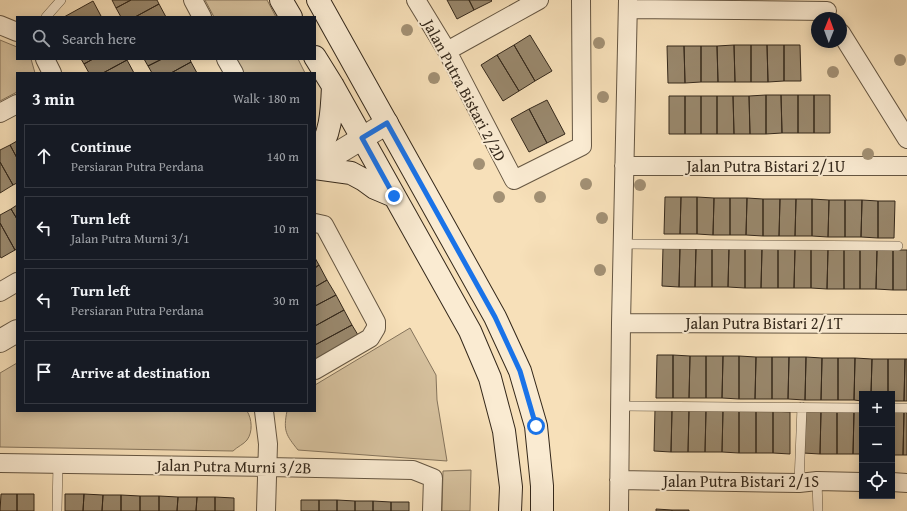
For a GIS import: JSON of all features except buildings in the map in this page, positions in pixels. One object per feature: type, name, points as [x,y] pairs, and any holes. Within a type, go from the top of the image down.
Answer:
[{"type":"main road","points":[[280,0],[290,16]]},
{"type":"main road","points":[[318,0],[495,317],[520,371],[536,426],[542,486],[542,511]]},
{"type":"main road","points":[[316,59],[333,86],[470,330],[490,378],[504,431],[511,487],[510,511]]},
{"type":"main road","points":[[316,156],[321,150],[329,125],[332,112],[333,86]]},
{"type":"main road","points":[[316,167],[387,123]]},
{"type":"main road","points":[[316,168],[351,173],[375,188],[394,196]]},
{"type":"main road","points":[[0,341],[16,332]]},
{"type":"street","points":[[193,0],[201,16]]},
{"type":"street","name":"Jalan Putra Bistari 2/2D","points":[[416,0],[447,51],[514,180],[582,146],[581,0]]},
{"type":"street","points":[[447,51],[539,0]]},
{"type":"street","points":[[618,511],[622,244],[628,4],[829,10]]},
{"type":"street","points":[[0,25],[16,32]]},
{"type":"street","points":[[847,43],[907,139]]},
{"type":"street","points":[[46,60],[52,72]]},
{"type":"street","points":[[227,60],[233,72]]},
{"type":"street","points":[[0,113],[16,105]]},
{"type":"street","name":"Jalan Putra Bistari 2/1U","points":[[624,166],[907,166]]},
{"type":"street","points":[[316,223],[324,226],[376,322],[376,328],[370,338],[316,369]]},
{"type":"street","points":[[0,292],[16,283]]},
{"type":"street","name":"Jalan Putra Bistari 2/1T","points":[[621,323],[907,324]]},
{"type":"street","points":[[264,412],[268,444],[266,511]]},
{"type":"street","name":"Jalan Putra Murni 3/2B","points":[[0,463],[268,466],[413,470],[433,478],[432,511]]},
{"type":"street","name":"Jalan Putra Bistari 2/1S","points":[[619,480],[799,483],[817,481],[859,482]]},
{"type":"street","points":[[895,482],[907,483]]},
{"type":"lane","points":[[47,16],[61,0]]},
{"type":"lane","points":[[622,244],[898,246]]},
{"type":"lane","points":[[620,406],[859,408]]},
{"type":"lane","points":[[799,483],[802,407]]},
{"type":"lane","points":[[895,408],[907,408]]},
{"type":"lane","points":[[57,511],[58,463]]},
{"type":"lane","points":[[817,481],[818,511]]},
{"type":"shaded area","points":[[205,0],[267,0],[275,16],[213,16]]},
{"type":"shaded area","points":[[0,40],[16,47],[16,60],[31,60],[35,72],[16,72],[16,93],[0,101]]},
{"type":"shaded area","points":[[237,60],[298,60],[304,72],[243,72]]},
{"type":"shaded area","points":[[410,328],[436,375],[437,400],[447,461],[298,450],[286,432],[285,423],[287,412],[316,412],[316,384]]},
{"type":"shaded area","points":[[16,364],[16,412],[248,412],[251,422],[251,429],[249,437],[246,441],[233,451],[0,447],[0,373]]},
{"type":"shaded area","points":[[471,470],[470,511],[442,511],[443,471]]},
{"type":"route","points":[[394,196],[362,138],[387,123],[495,317],[520,371],[536,426]]}]
